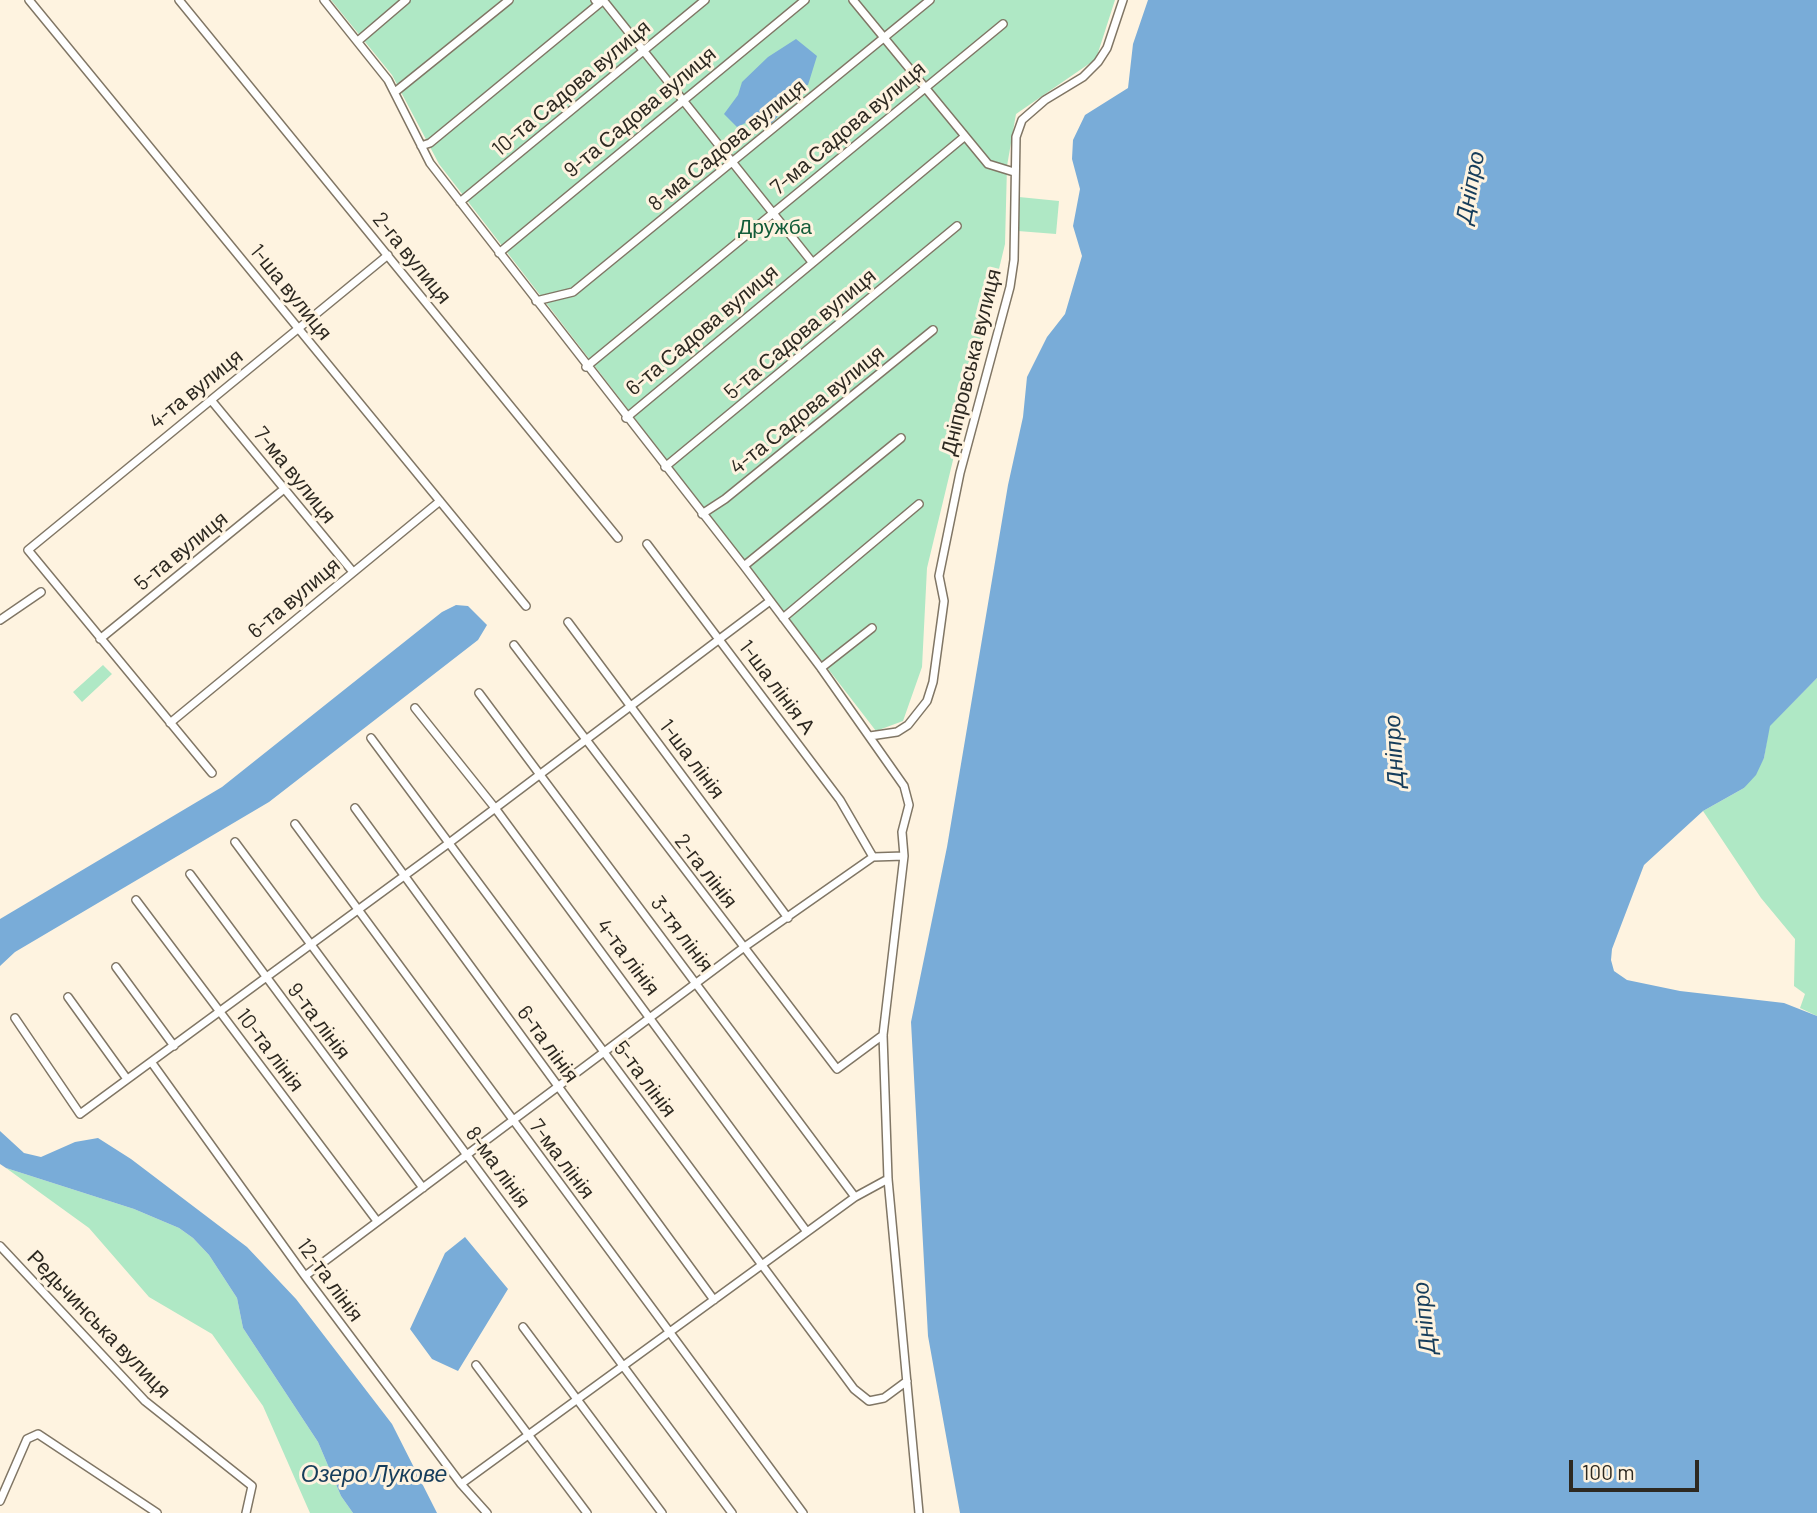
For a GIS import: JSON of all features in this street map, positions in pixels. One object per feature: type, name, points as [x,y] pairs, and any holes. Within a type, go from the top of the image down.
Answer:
[{"type":"street","name":"1-ша вулиця","points":[[29,0],[526,606]]},
{"type":"street","name":"2-га вулиця","points":[[179,0],[618,538]]},
{"type":"street","points":[[324,0],[395,92],[421,146],[460,202],[586,367],[744,566],[821,668],[904,786],[909,805],[902,832],[904,856],[883,1035],[888,1179],[919,1513]]},
{"type":"street","points":[[358,41],[406,0]]},
{"type":"street","points":[[395,92],[509,0]]},
{"type":"street","name":"10-та Садова вулиця","points":[[460,202],[705,0]]},
{"type":"street","name":"9-та Садова вулиця","points":[[499,253],[805,0]]},
{"type":"street","points":[[853,0],[988,164],[1014,172]]},
{"type":"street","name":"8-ма Садова вулиця","points":[[537,301],[573,292],[733,164],[930,0]]},
{"type":"street","name":"Дніпровська вулиця","points":[[870,736],[897,732],[908,725],[928,701],[933,682],[944,601],[939,576],[960,473],[1011,279],[1016,225],[1016,137],[1022,120],[1045,100],[1083,77],[1098,62],[1107,48],[1123,0]]},
{"type":"street","points":[[421,146],[430,143],[599,1],[643,50],[812,262]]},
{"type":"street","name":"7-ма Садова вулиця","points":[[586,367],[1003,24]]},
{"type":"street","name":"6-та Садова вулиця","points":[[626,418],[964,137]]},
{"type":"street","name":"5-та Садова вулиця","points":[[665,467],[957,226]]},
{"type":"street","name":"4-та вулиця","points":[[100,639],[27,550],[388,255]]},
{"type":"street","name":"4-та Садова вулиця","points":[[702,514],[725,499],[933,330]]},
{"type":"street","name":"7-ма вулиця","points":[[211,400],[353,572]]},
{"type":"street","points":[[744,566],[901,438]]},
{"type":"street","name":"5-та вулиця","points":[[100,639],[284,489]]},
{"type":"street","name":"6-та вулиця","points":[[170,723],[440,501]]},
{"type":"street","points":[[783,618],[919,504]]},
{"type":"street","name":"1-ша лінія А","points":[[647,544],[840,800],[873,857]]},
{"type":"street","points":[[0,620],[41,592]]},
{"type":"street","points":[[15,1018],[80,1114],[585,742],[770,601]]},
{"type":"street","name":"1-ша лінія","points":[[568,622],[788,918]]},
{"type":"street","points":[[821,668],[872,628]]},
{"type":"street","points":[[100,639],[212,773]]},
{"type":"street","name":"2-га лінія","points":[[514,645],[585,742],[837,1069],[883,1035]]},
{"type":"street","name":"3-тя лінія","points":[[479,694],[855,1197]]},
{"type":"street","name":"4-та лінія","points":[[415,708],[495,808],[807,1231]]},
{"type":"street","name":"5-та лінія","points":[[370,738],[854,1389],[869,1401],[884,1398],[907,1381]]},
{"type":"street","name":"6-та лінія","points":[[355,808],[714,1300]]},
{"type":"street","name":"7-ма лінія","points":[[295,824],[803,1513]]},
{"type":"street","name":"8-ма лінія","points":[[235,842],[732,1513]]},
{"type":"street","points":[[305,1276],[743,948],[873,857],[904,856]]},
{"type":"street","name":"9-та лінія","points":[[190,874],[423,1188]]},
{"type":"street","name":"10-та лінія","points":[[136,900],[377,1221]]},
{"type":"street","points":[[116,967],[174,1046]]},
{"type":"street","points":[[68,997],[127,1079]]},
{"type":"street","name":"12-та лінія","points":[[152,1063],[305,1276],[461,1484],[487,1513]]},
{"type":"street","points":[[461,1484],[807,1231],[855,1197],[888,1179]]},
{"type":"street","name":"Редьчинська вулиця","points":[[0,1246],[145,1401],[252,1486],[246,1513]]},
{"type":"street","points":[[523,1327],[662,1513]]},
{"type":"street","points":[[476,1365],[587,1513]]},
{"type":"street","points":[[0,1501],[27,1439],[32,1435],[48,1438],[157,1513]]},
{"type":"green space","name":"Дружба","points":[[331,0],[1115,0],[1096,59],[1016,114],[1007,166],[1005,244],[927,568],[922,667],[903,721],[876,731],[439,164],[392,75]]},
{"type":"green space","points":[[1019,197],[1059,201],[1056,234],[1018,231]]},
{"type":"green space","points":[[103,665],[112,674],[82,702],[73,692]]},
{"type":"green space","points":[[1817,678],[1817,1016],[1800,1008],[1805,994],[1794,986],[1795,939],[1761,898],[1703,811],[1744,788],[1764,758],[1769,726]]},
{"type":"green space","points":[[6,1168],[134,1209],[179,1228],[193,1238],[209,1255],[237,1298],[243,1328],[318,1442],[341,1496],[353,1513],[310,1513],[263,1406],[212,1334],[149,1297],[89,1228]]},
{"type":"water","name":"Дніпро","points":[[1148,0],[1817,0],[1817,678],[1770,726],[1764,758],[1756,775],[1744,788],[1703,811],[1644,865],[1612,949],[1611,960],[1614,971],[1627,980],[1680,991],[1784,1003],[1817,1016],[1817,1513],[960,1513],[928,1336],[911,1022],[947,847],[1008,485],[1023,417],[1027,377],[1047,337],[1065,314],[1082,256],[1073,226],[1080,189],[1072,159],[1073,140],[1085,115],[1128,88],[1133,44]]},
{"type":"water","points":[[796,39],[817,56],[808,85],[796,86],[781,94],[780,114],[771,124],[758,117],[737,127],[724,114],[738,95],[742,82],[768,57]]},
{"type":"water","points":[[456,605],[468,606],[487,625],[478,640],[269,802],[15,952],[0,966],[0,919],[222,787],[442,612]]},
{"type":"water","name":"Озеро Лукове","points":[[0,1131],[24,1153],[41,1157],[75,1142],[98,1138],[131,1159],[247,1247],[296,1299],[392,1424],[437,1513],[353,1513],[341,1496],[318,1442],[243,1328],[237,1298],[209,1255],[179,1228],[134,1209],[6,1168],[0,1164]]},
{"type":"water","points":[[465,1237],[508,1289],[458,1371],[432,1359],[410,1329],[445,1253]]}]
